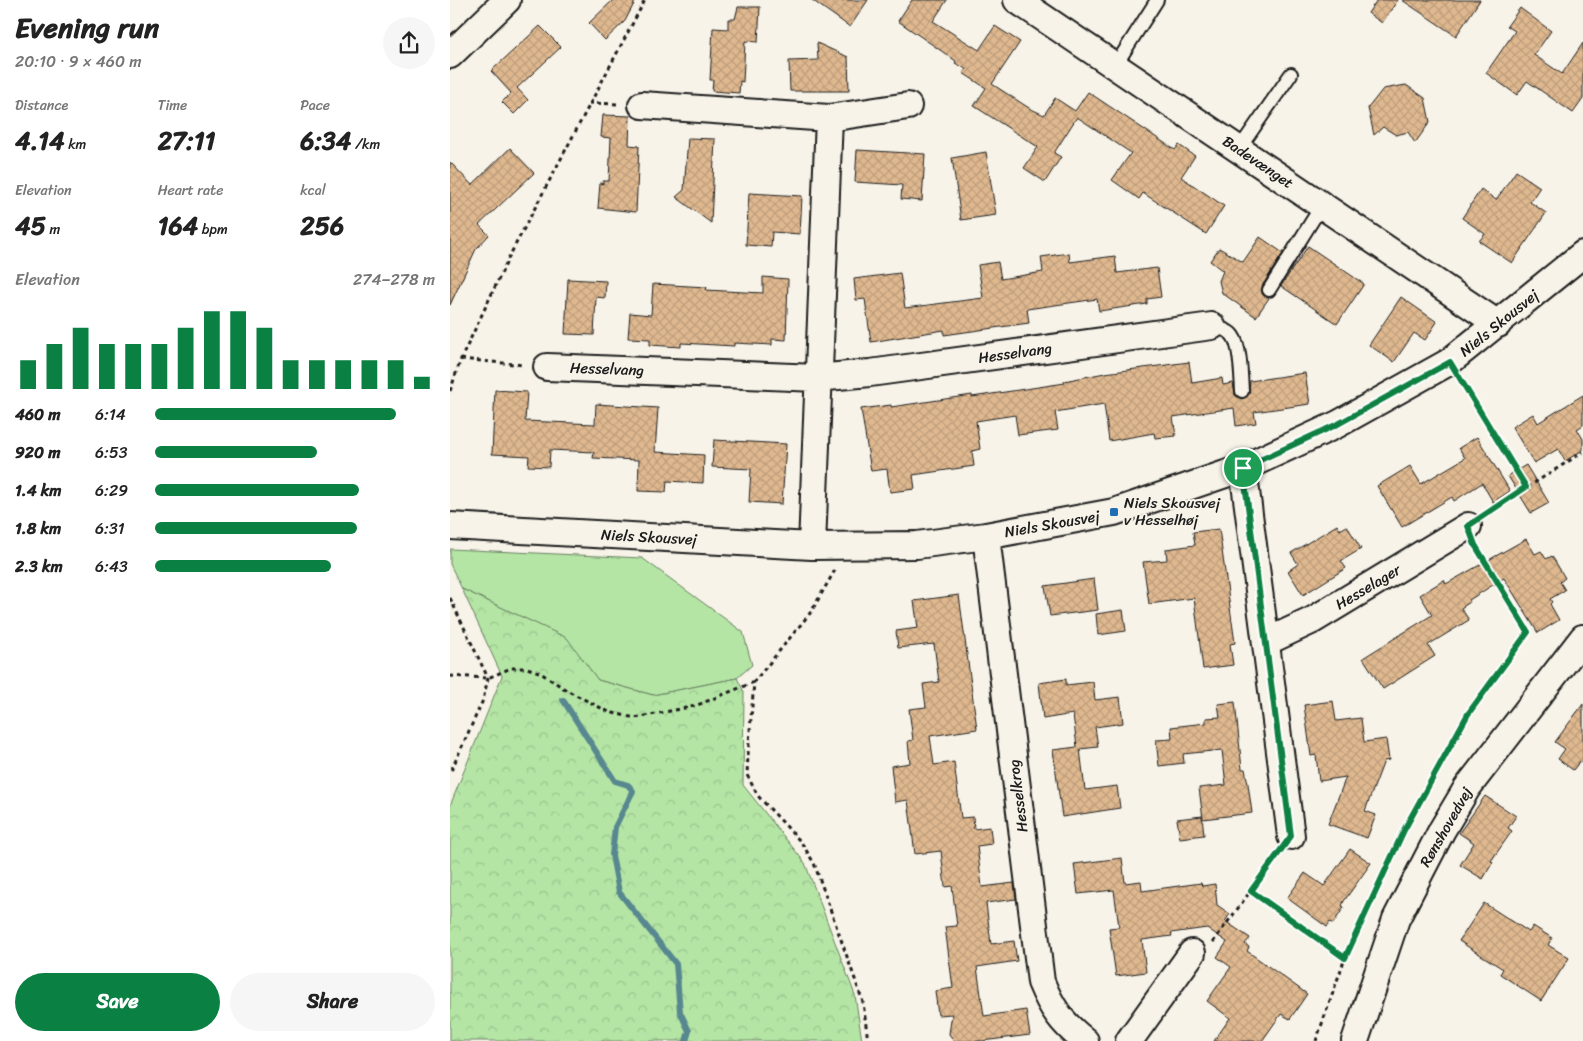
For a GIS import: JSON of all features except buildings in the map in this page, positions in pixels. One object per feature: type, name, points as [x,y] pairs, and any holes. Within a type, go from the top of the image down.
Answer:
[{"type":"street","points":[[450,55],[508,0]]},
{"type":"street","name":"Badevænget","points":[[1017,0],[1498,324]]},
{"type":"street","points":[[642,105],[829,118],[908,106]]},
{"type":"street","points":[[812,546],[817,378],[829,118]]},
{"type":"street","name":"Niels Skousvej","points":[[450,526],[812,546],[917,545],[986,536],[1114,512],[1243,468],[1338,424],[1450,362],[1583,254]]},
{"type":"street","name":"Hesselvang","points":[[547,367],[817,378],[870,373],[1212,326]]},
{"type":"street","points":[[1243,468],[1291,836]]},
{"type":"street","name":"Hesselager","points":[[1266,642],[1313,620],[1468,526]]},
{"type":"street","name":"Hesselkrog","points":[[986,536],[1041,982],[1052,1009],[1069,1028],[1085,1041]]},
{"type":"street","name":"Rønshovedvej","points":[[1356,1041],[1396,919],[1442,830],[1467,788],[1583,638]]},
{"type":"street","points":[[1129,1041],[1192,953]]},
{"type":"lane","points":[[1115,66],[1157,0]]},
{"type":"lane","points":[[1239,150],[1291,74]]},
{"type":"lane","points":[[1269,290],[1322,205]]},
{"type":"lane","points":[[1212,326],[1227,331],[1233,336],[1237,348],[1242,390]]},
{"type":"path","points":[[450,391],[461,359],[510,255],[645,0]]},
{"type":"path","points":[[589,103],[642,105]]},
{"type":"path","points":[[461,359],[547,367]]},
{"type":"path","points":[[1450,362],[1526,487]]},
{"type":"path","points":[[1316,1041],[1345,958],[1404,830],[1468,714],[1528,632],[1475,545],[1468,526],[1583,452]]},
{"type":"path","points":[[450,676],[488,678],[511,668],[527,668],[539,672],[568,691],[609,712],[635,718],[696,706],[754,682],[811,612],[849,546]]},
{"type":"path","points":[[450,598],[488,678],[483,700],[450,773]]},
{"type":"path","points":[[754,682],[748,774],[758,796],[801,842],[814,862],[863,1002],[868,1041]]},
{"type":"path","points":[[1192,953],[1205,954],[1291,836]]},
{"type":"path","points":[[1251,891],[1345,958]]},
{"type":"green space","points":[[450,549],[642,558],[743,632],[752,665],[737,678],[653,695],[598,680],[566,638],[462,589],[450,564]]},
{"type":"green space","points":[[462,589],[567,638],[598,680],[653,695],[737,678],[744,692],[743,785],[805,863],[855,995],[862,1041],[450,1041],[450,806],[502,676]]},
{"type":"waterway","points":[[563,700],[615,781],[628,785],[633,791],[615,827],[612,855],[619,892],[676,964],[680,1012],[689,1031],[686,1041]]},
{"type":"place","name":"Niels Skousvej v Hesselhøj","points":[[1114,512]]},
{"type":"route","points":[[1450,362],[1526,487],[1468,526],[1475,545],[1528,632],[1468,714],[1404,830],[1345,958],[1251,891],[1291,836],[1243,468],[1299,444],[1450,362]]}]
